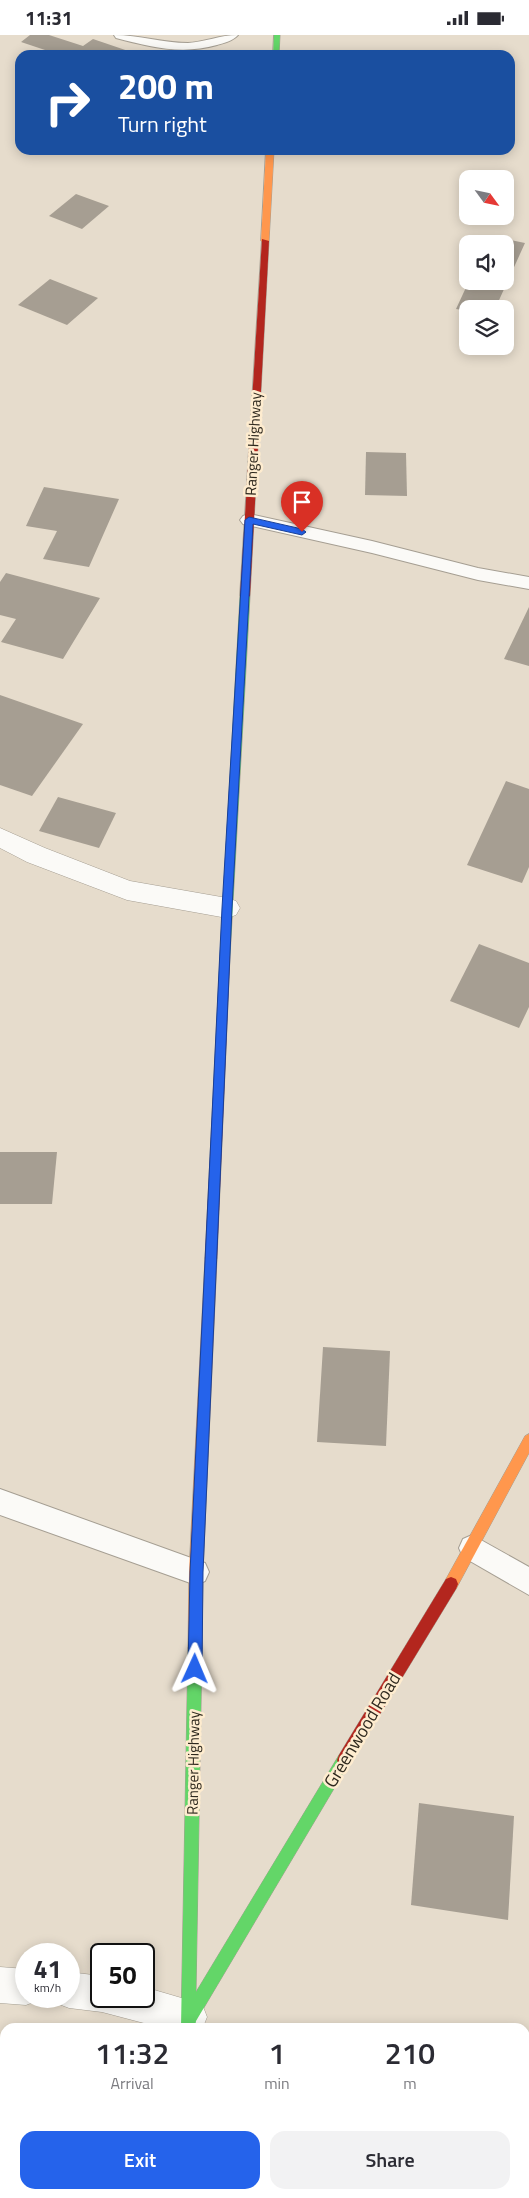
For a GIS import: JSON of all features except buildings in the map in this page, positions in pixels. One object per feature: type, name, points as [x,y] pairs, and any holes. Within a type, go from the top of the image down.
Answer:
[{"type":"main road","points":[[276,50],[277,35]]},
{"type":"main road","name":"Ranger Highway","points":[[186,2023],[196,1572],[227,908],[270,155]]},
{"type":"main road","name":"Greenwood Road","points":[[187,2023],[472,1548],[529,1439]]},
{"type":"street","points":[[0,837],[36,855],[127,890],[227,908]]},
{"type":"street","points":[[0,1985],[15,1986]]},
{"type":"street","points":[[141,2008],[183,2023]]},
{"type":"lane","points":[[121,35],[154,44],[191,48],[216,43],[231,35]]},
{"type":"lane","points":[[249,520],[372,547],[478,574],[529,583]]},
{"type":"lane","points":[[0,1502],[196,1572]]},
{"type":"lane","points":[[472,1548],[529,1582]]},
{"type":"traffic: fast","points":[[276,50],[277,35]]},
{"type":"traffic: fast","points":[[225,956],[245,596]]},
{"type":"traffic: fast","points":[[188,2023],[195,1648]]},
{"type":"traffic: fast","points":[[190,2016],[344,1760]]},
{"type":"traffic: slow","points":[[265,241],[270,155]]},
{"type":"traffic: slow","points":[[195,1648],[196,1572],[211,1258]]},
{"type":"traffic: slow","points":[[451,1584],[529,1440]]},
{"type":"traffic: jam","points":[[245,596],[265,241]]},
{"type":"traffic: jam","points":[[211,1258],[225,956]]},
{"type":"traffic: jam","points":[[344,1760],[451,1584]]},
{"type":"route","points":[[195,1669],[196,1572],[227,908],[249,520],[302,532]]}]
